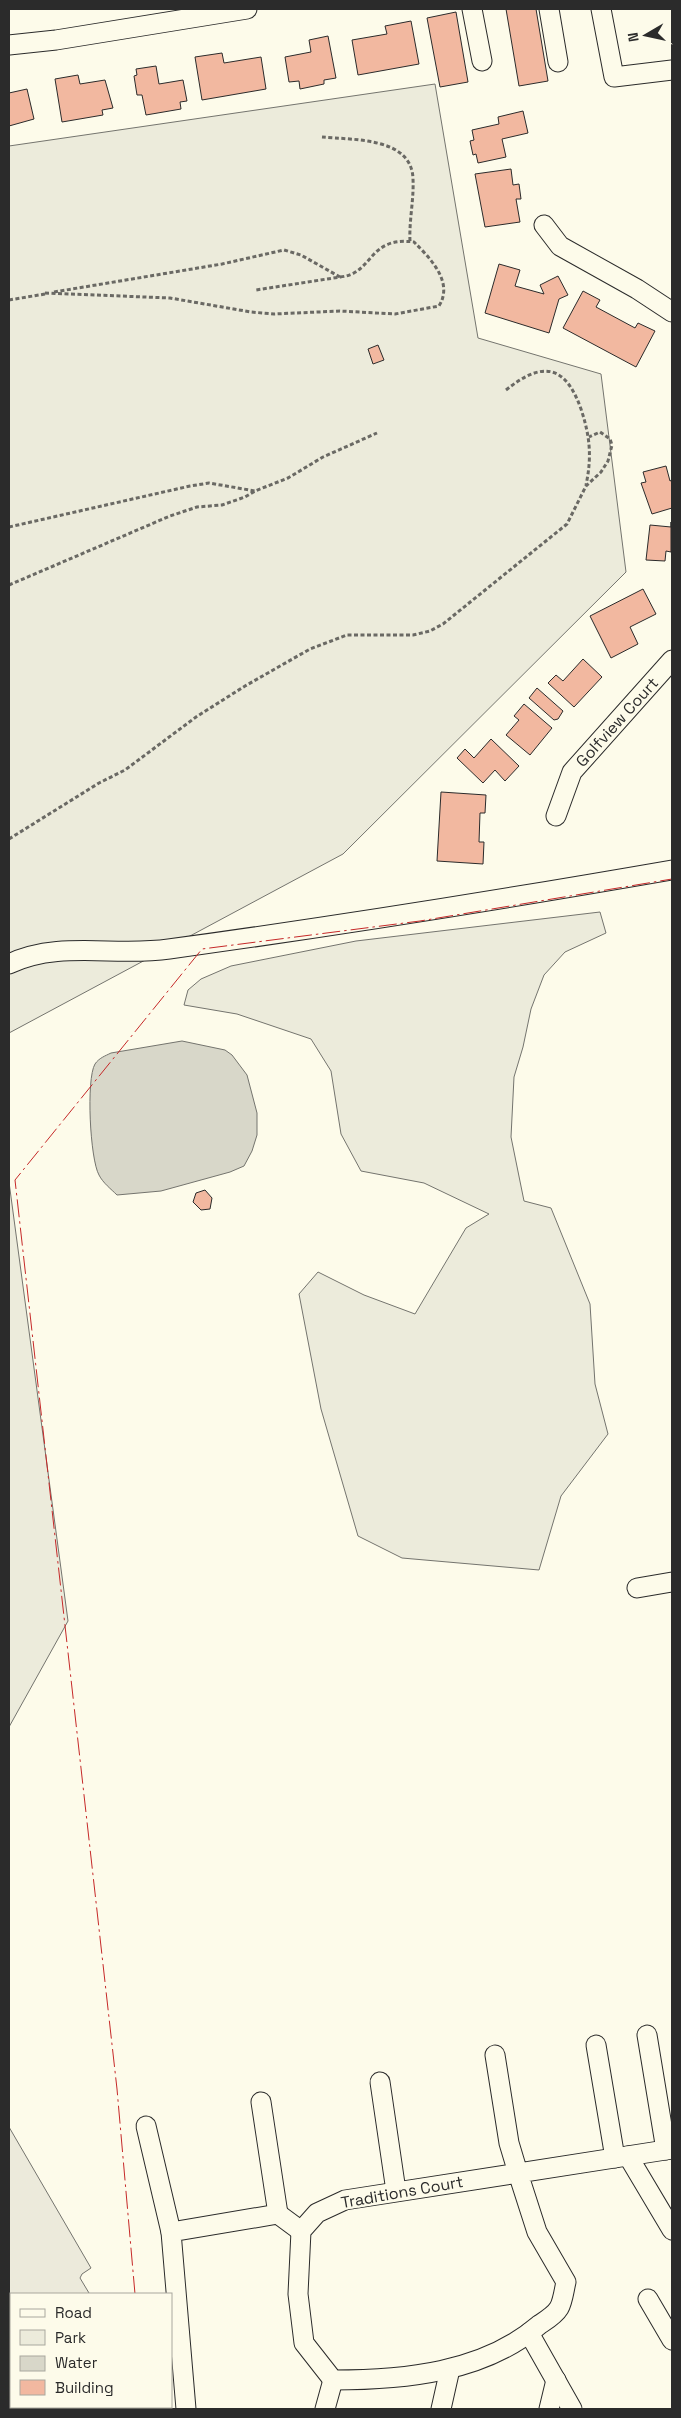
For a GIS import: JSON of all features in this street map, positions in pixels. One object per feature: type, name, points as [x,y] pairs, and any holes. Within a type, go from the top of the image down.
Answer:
[{"type":"street","points":[[9,45],[56,40],[247,9]]},
{"type":"street","points":[[472,9],[482,61]]},
{"type":"street","points":[[549,9],[558,62]]},
{"type":"street","points":[[601,9],[614,77],[672,70]]},
{"type":"street","points":[[544,225],[560,246],[637,289],[672,312]]},
{"type":"street","name":"Golfview Court","points":[[556,816],[572,772],[672,660]]},
{"type":"street","points":[[9,964],[43,952],[166,950],[672,870]]},
{"type":"street","points":[[637,1588],[672,1582]]},
{"type":"street","points":[[647,2035],[669,2150]]},
{"type":"street","points":[[596,2045],[622,2157],[672,2230]]},
{"type":"street","points":[[333,2380],[384,2380],[450,2369],[497,2352],[530,2334],[559,2308],[566,2282],[537,2232],[509,2143],[494,2055]]},
{"type":"street","points":[[380,2082],[396,2191]]},
{"type":"street","points":[[261,2102],[278,2214],[301,2231],[298,2294],[304,2343],[333,2380]]},
{"type":"street","points":[[146,2126],[171,2232],[186,2409]]},
{"type":"street","name":"Traditions Court","points":[[301,2231],[317,2212],[345,2200],[669,2150]]},
{"type":"street","points":[[171,2232],[278,2214]]},
{"type":"street","points":[[648,2299],[672,2340]]},
{"type":"street","points":[[530,2334],[572,2409]]},
{"type":"street","points":[[441,2409],[450,2369]]},
{"type":"street","points":[[325,2409],[333,2380]]},
{"type":"street","points":[[549,2409],[556,2380]]},
{"type":"path","points":[[322,137],[379,144],[398,152],[408,159],[411,164],[414,180],[410,241]]},
{"type":"path","points":[[45,294],[170,298],[251,312],[274,314],[340,311],[395,314],[439,306],[444,293],[441,275],[423,250],[414,242],[400,240],[384,244],[355,273],[256,290]]},
{"type":"path","points":[[9,300],[222,264],[284,250],[301,255],[340,277]]},
{"type":"path","points":[[9,839],[100,783],[120,774],[196,717],[264,673],[303,652],[347,635],[413,635],[430,631],[443,624],[559,533],[567,524],[586,486],[590,460],[589,437],[574,391],[562,376],[554,372],[539,371],[523,377],[506,390]]},
{"type":"path","points":[[586,486],[601,472],[608,461],[612,445],[610,439],[600,432],[589,437]]},
{"type":"path","points":[[9,585],[170,516],[197,507],[222,505],[245,497],[288,478],[323,457],[377,433]]},
{"type":"path","points":[[9,526],[190,486],[209,484],[255,491]]},
{"type":"green space","points":[[435,84],[478,338],[601,374],[626,572],[343,854],[9,1033],[9,146]]},
{"type":"green space","points":[[600,912],[606,933],[565,952],[544,975],[531,1009],[514,1077],[511,1137],[524,1201],[551,1208],[590,1304],[595,1384],[608,1434],[561,1496],[539,1570],[402,1558],[358,1536],[321,1409],[299,1294],[318,1272],[364,1295],[415,1314],[466,1228],[489,1214],[424,1183],[361,1171],[341,1134],[331,1071],[311,1039],[237,1014],[184,1005],[188,990],[201,979],[231,966],[356,941]]},
{"type":"green space","points":[[9,1182],[68,1621],[9,1727]]},
{"type":"shaded area","points":[[9,2127],[91,2268],[82,2274],[80,2278],[89,2293],[10,2293],[9,2324]]},
{"type":"water","points":[[182,1041],[225,1050],[232,1055],[247,1075],[257,1113],[257,1135],[252,1151],[244,1166],[230,1172],[161,1191],[117,1195],[99,1175],[93,1153],[90,1101],[92,1072],[95,1064],[111,1053]]},
{"type":"building","points":[[506,9],[536,9],[548,81],[519,86]]},
{"type":"building","points":[[456,12],[468,82],[440,87],[427,18]]},
{"type":"building","points":[[411,21],[419,64],[358,75],[352,40],[387,34],[385,26]]},
{"type":"building","points":[[328,36],[336,78],[324,80],[324,84],[300,89],[299,81],[289,82],[285,57],[311,52],[309,40]]},
{"type":"building","points":[[222,53],[224,63],[261,57],[266,89],[202,100],[195,57]]},
{"type":"building","points":[[156,66],[159,84],[183,80],[187,101],[180,102],[181,109],[146,115],[142,95],[137,95],[134,76],[137,75],[136,69]]},
{"type":"building","points":[[78,75],[80,84],[105,80],[113,108],[102,110],[103,115],[62,122],[55,79]]},
{"type":"building","points":[[27,89],[34,119],[9,126],[9,93]]},
{"type":"building","points":[[523,111],[528,133],[502,139],[506,157],[478,163],[476,154],[473,155],[470,141],[474,140],[472,130],[499,124],[498,117]]},
{"type":"building","points":[[511,169],[513,185],[519,184],[521,199],[516,199],[520,222],[485,227],[475,174]]},
{"type":"building","points":[[499,264],[520,270],[515,286],[544,294],[540,285],[558,276],[568,295],[559,299],[549,333],[485,313]]},
{"type":"building","points":[[583,291],[600,300],[596,307],[635,328],[638,323],[655,331],[636,367],[563,328]]},
{"type":"building","points":[[378,345],[384,360],[373,364],[368,349]]},
{"type":"building","points":[[666,466],[670,481],[672,480],[672,508],[652,514],[641,483],[646,482],[643,472]]},
{"type":"building","points":[[650,525],[671,527],[671,552],[666,551],[665,561],[646,560]]},
{"type":"building","points":[[643,589],[656,614],[630,627],[638,644],[611,658],[590,616]]},
{"type":"building","points":[[583,659],[602,677],[574,707],[548,683],[556,675],[563,681]]},
{"type":"building","points":[[537,688],[563,711],[558,719],[554,720],[529,698]]},
{"type":"building","points":[[524,704],[552,728],[530,755],[506,735],[519,720],[514,716]]},
{"type":"building","points":[[491,739],[519,766],[505,781],[495,770],[483,783],[457,758],[465,749],[474,758]]},
{"type":"building","points":[[441,792],[486,795],[485,813],[480,813],[479,842],[484,842],[483,864],[437,861]]},
{"type":"building","points":[[205,1190],[212,1198],[210,1209],[201,1210],[193,1202],[196,1193]]},
{"type":"power","points":[[135,2293],[117,2089],[15,1180],[202,949],[420,921],[672,879]]}]
